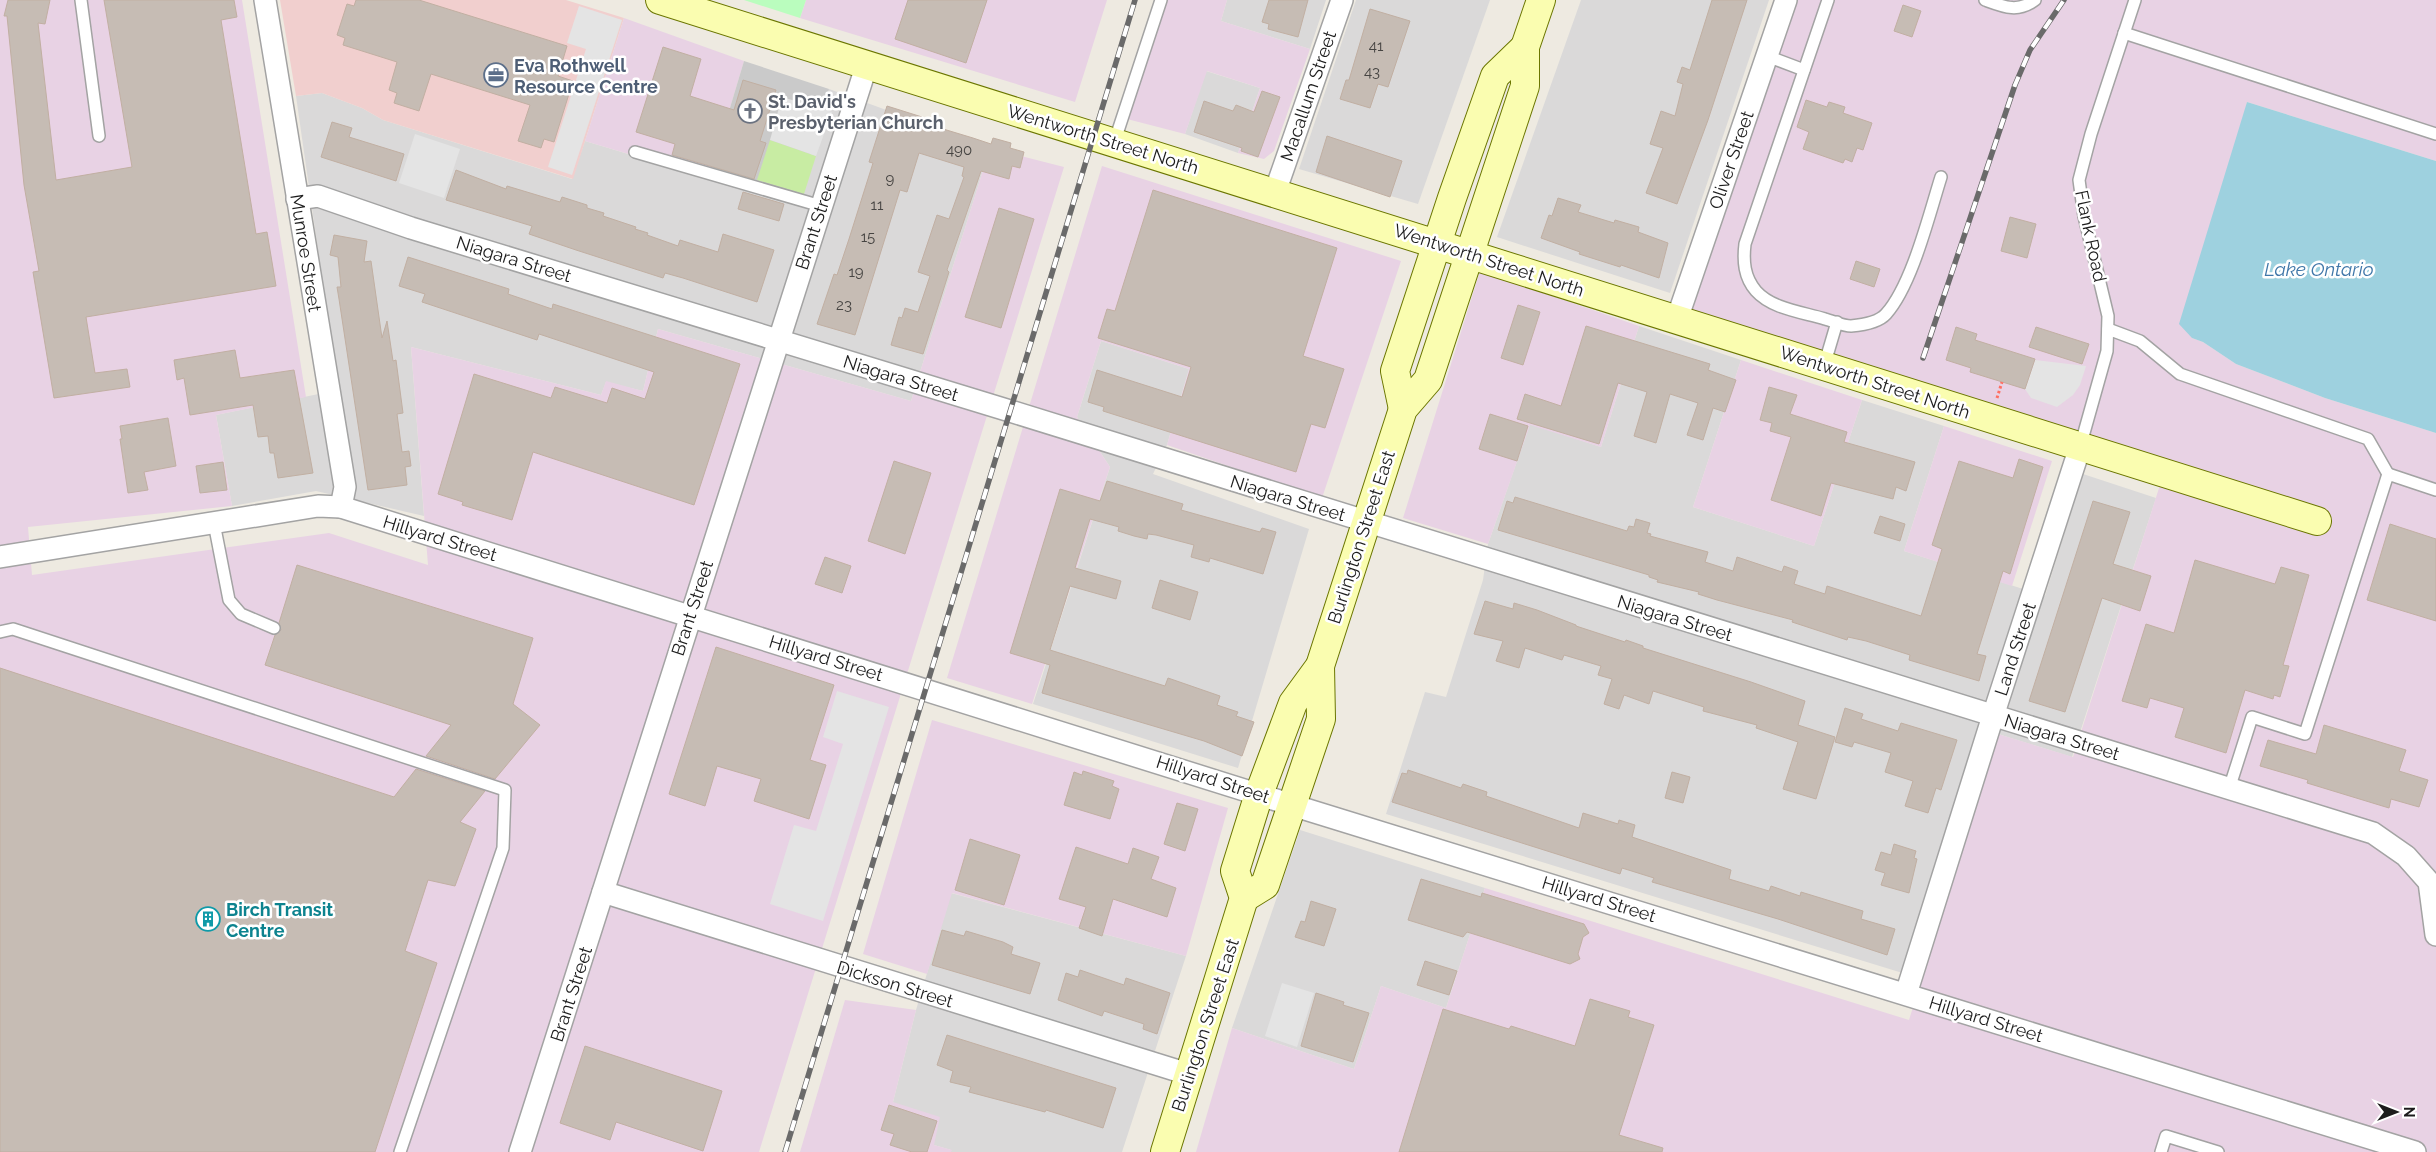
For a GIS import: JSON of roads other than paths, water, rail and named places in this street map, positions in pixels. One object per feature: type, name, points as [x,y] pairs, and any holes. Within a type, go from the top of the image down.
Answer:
[{"type":"main road","name":"Wentworth Street North","points":[[660,0],[2317,521]]},
{"type":"main road","name":"Burlington Street East","points":[[1244,898],[1265,885],[1321,719],[1320,666],[1403,409],[1428,380],[1525,86],[1525,47],[1541,0]]},
{"type":"main road","name":"Burlington Street East","points":[[1403,409],[1395,371],[1437,243],[1495,76],[1525,47]]},
{"type":"main road","name":"Burlington Street East","points":[[1165,1152],[1244,898],[1235,871],[1259,794],[1293,703],[1320,666]]},
{"type":"street","name":"Munroe Street","points":[[265,0],[345,487],[341,507]]},
{"type":"street","name":"Macallum Street","points":[[1275,192],[1342,0]]},
{"type":"street","name":"Oliver Street","points":[[1677,319],[1786,0]]},
{"type":"street","name":"Brant Street","points":[[520,1152],[689,616],[867,64]]},
{"type":"street","name":"Niagara Street","points":[[297,199],[318,196],[411,228],[2373,833],[2418,867],[2429,882],[2434,898],[2436,935]]},
{"type":"street","name":"Land Street","points":[[1906,994],[2080,447]]},
{"type":"street","name":"Hillyard Street","points":[[0,557],[318,506],[341,507],[1292,805],[1906,994],[2380,1146],[2415,1152]]},
{"type":"street","name":"Dickson Street","points":[[603,892],[1188,1074]]},
{"type":"lane","points":[[81,0],[99,136]]},
{"type":"lane","points":[[1114,143],[1161,0]]},
{"type":"lane","points":[[1828,0],[1750,226],[1743,261],[1747,277],[1755,290],[1766,300],[1782,307],[1849,326],[1871,323],[1885,315],[1912,265],[1941,177]]},
{"type":"lane","points":[[1985,0],[2015,9],[2027,6],[2036,0]]},
{"type":"lane","name":"Flank Road","points":[[2080,447],[2106,351],[2108,316],[2084,216],[2079,180],[2081,165],[2135,0]]},
{"type":"lane","points":[[2124,33],[2436,134]]},
{"type":"lane","points":[[1767,56],[1804,70]]},
{"type":"lane","points":[[635,152],[822,206]]},
{"type":"lane","points":[[1824,366],[1837,322]]},
{"type":"lane","points":[[2108,329],[2140,341],[2180,374],[2368,439],[2388,474],[2436,490]]},
{"type":"lane","points":[[2229,789],[2252,717],[2306,734],[2388,474]]},
{"type":"lane","points":[[214,523],[229,600],[240,614],[274,628]]},
{"type":"lane","points":[[0,632],[13,629],[505,790],[503,848],[400,1152]]},
{"type":"lane","points":[[2161,1152],[2166,1136],[2218,1152]]},
{"type":"water","name":"Lake Ontario","points":[[2247,102],[2436,161],[2436,433],[2325,398],[2236,364],[2203,342],[2192,338],[2179,324]]},
{"type":"railway","points":[[785,1152],[1135,0]]},
{"type":"railway","points":[[1923,358],[2015,85],[2030,50],[2064,0]]},
{"type":"place","name":"Eva Rothwell Resource Centre","points":[[496,75]]},
{"type":"place","name":"St. David's Presbyterian Church","points":[[750,111]]},
{"type":"place","name":"Birch Transit Centre","points":[[208,919]]}]
